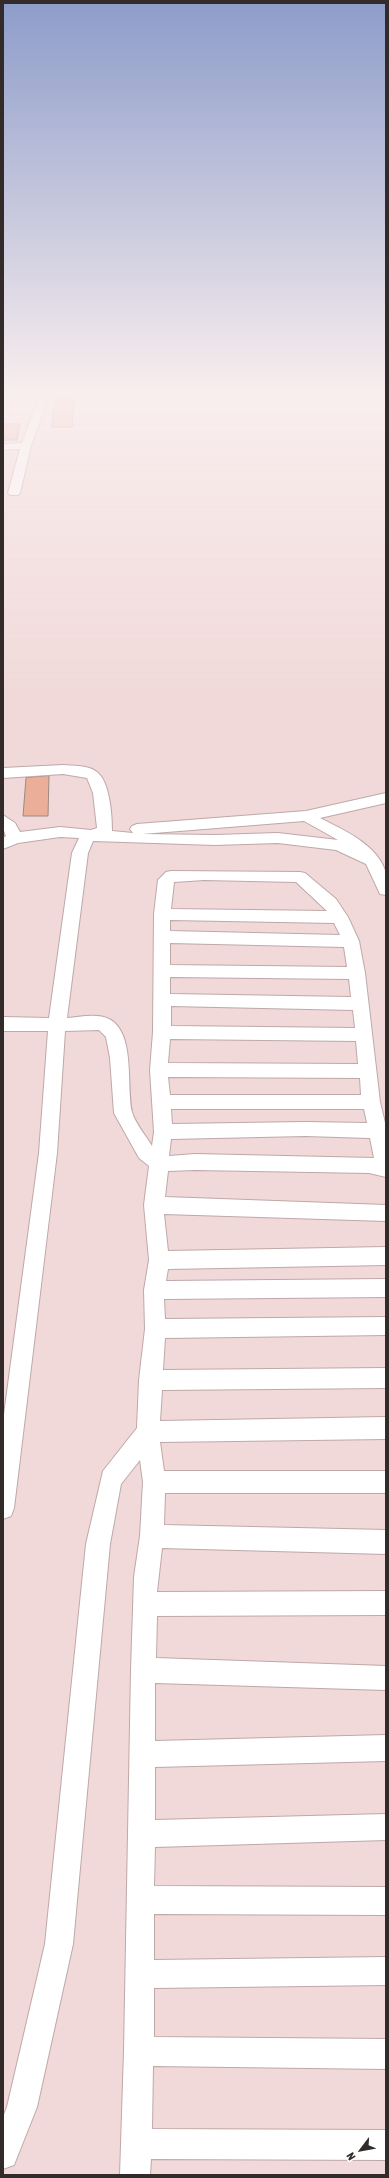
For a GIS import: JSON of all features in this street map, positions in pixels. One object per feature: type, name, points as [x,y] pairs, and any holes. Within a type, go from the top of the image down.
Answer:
[{"type":"lane","points":[[3,773],[80,770],[92,774],[97,781],[104,817],[98,833]]},
{"type":"lane","points":[[3,1508],[8,1430],[48,1154],[56,1025],[82,842],[98,833],[306,816],[386,798]]},
{"type":"lane","points":[[306,816],[350,840],[372,861],[386,890]]},
{"type":"lane","points":[[3,820],[10,826],[9,841],[60,832],[98,833],[148,839],[215,840],[278,838],[339,844],[372,861]]},
{"type":"lane","points":[[3,1024],[104,1024],[114,1035],[119,1058],[123,1113],[146,1153],[160,1164],[195,1162],[369,1165],[386,1168],[371,1102],[357,973],[350,941],[340,917],[330,903],[300,877],[235,874],[172,876],[166,880],[162,914],[162,1032],[159,1070],[163,1132],[160,1164],[154,1206],[159,1260],[154,1290],[155,1330],[150,1380],[148,1432],[154,1482],[152,1536],[146,1577],[143,1670],[140,1834],[139,2051],[135,2175]]},
{"type":"lane","points":[[162,914],[340,917]]},
{"type":"lane","points":[[162,937],[350,941]]},
{"type":"lane","points":[[162,971],[357,973]]},
{"type":"lane","points":[[162,1000],[361,1004]]},
{"type":"lane","points":[[162,1032],[364,1035]]},
{"type":"lane","points":[[159,1070],[368,1071]]},
{"type":"lane","points":[[160,1102],[371,1102]]},
{"type":"lane","points":[[163,1132],[297,1129],[378,1131]]},
{"type":"lane","points":[[154,1206],[386,1213]]},
{"type":"lane","points":[[159,1260],[386,1256]]},
{"type":"lane","points":[[154,1290],[386,1288]]},
{"type":"lane","points":[[155,1330],[386,1326]]},
{"type":"lane","points":[[150,1380],[386,1378]]},
{"type":"lane","points":[[148,1432],[386,1428]]},
{"type":"lane","points":[[3,2154],[22,2106],[34,2048],[48,1996],[59,1944],[91,1603],[98,1544],[111,1479],[148,1432]]},
{"type":"lane","points":[[154,1482],[386,1482]]},
{"type":"lane","points":[[152,1536],[386,1542]]},
{"type":"lane","points":[[146,1604],[386,1603]]},
{"type":"lane","points":[[143,1670],[386,1678]]},
{"type":"lane","points":[[142,1754],[386,1748]]},
{"type":"lane","points":[[140,1834],[386,1827]]},
{"type":"lane","points":[[140,1900],[386,1901]]},
{"type":"lane","points":[[140,1974],[386,1971]]},
{"type":"lane","points":[[139,2051],[386,2054]]},
{"type":"lane","points":[[137,2144],[386,2145]]},
{"type":"building","points":[[49,776],[48,816],[23,816],[26,778]]}]
